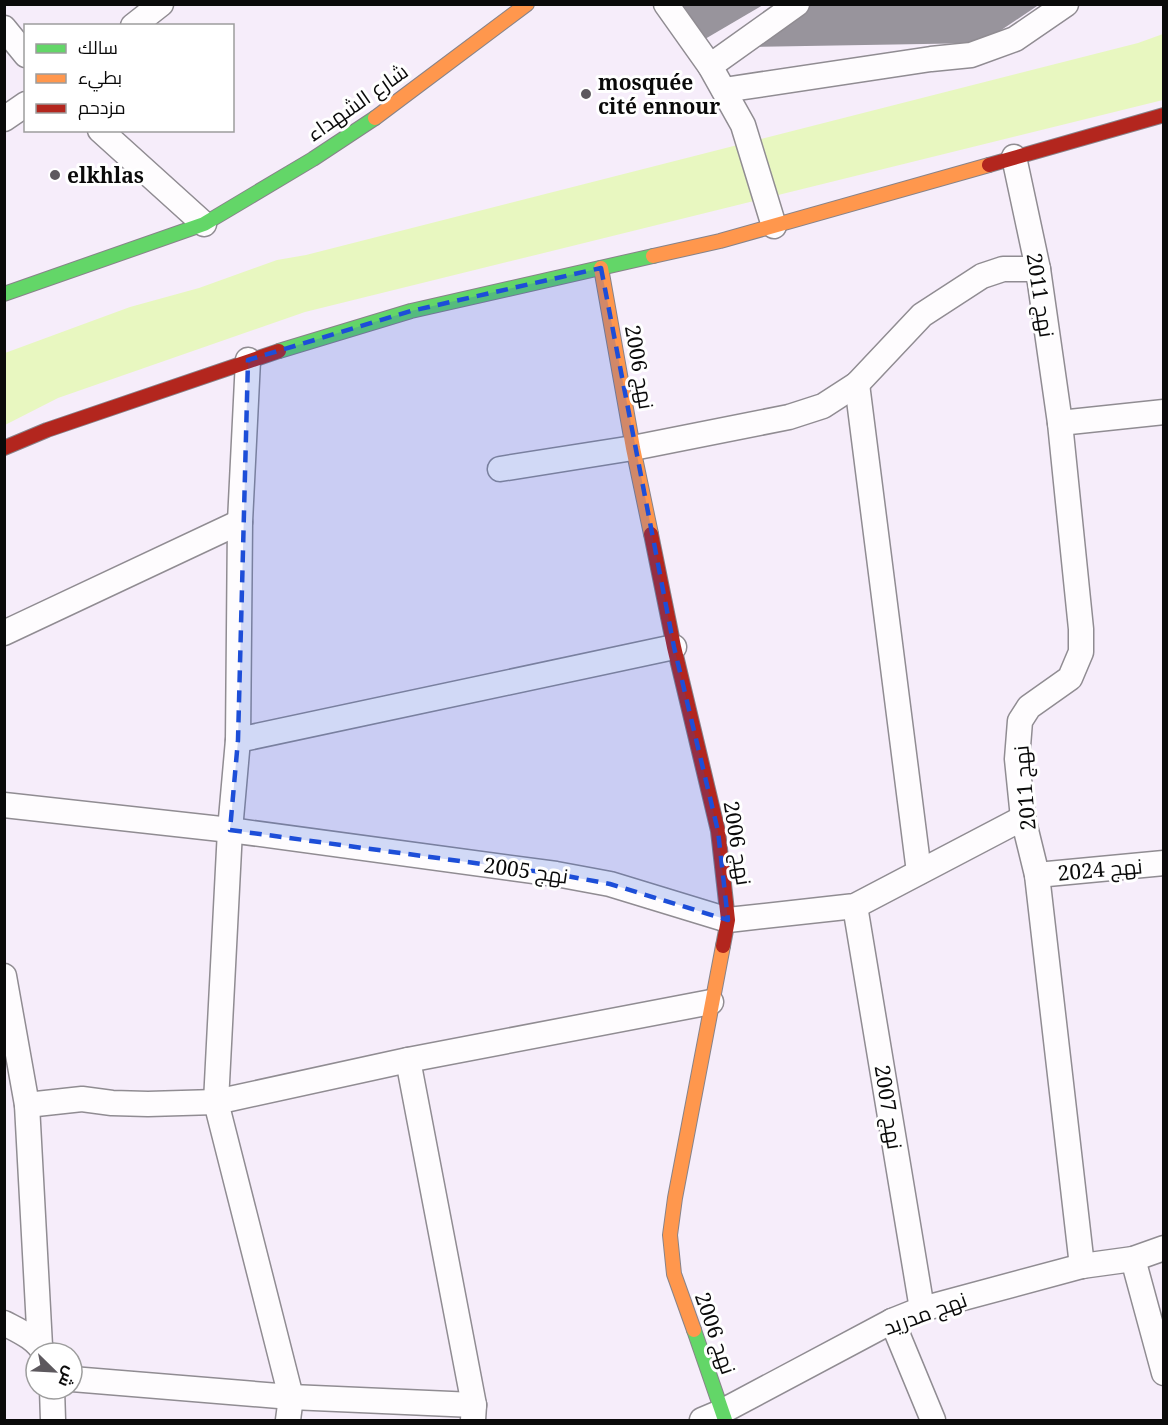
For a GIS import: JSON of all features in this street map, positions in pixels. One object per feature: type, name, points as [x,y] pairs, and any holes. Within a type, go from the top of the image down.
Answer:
[{"type":"street","points":[[136,24],[161,4]]},
{"type":"street","name":"شارع الشهداء","points":[[4,294],[204,225],[313,159],[379,115],[527,4]]},
{"type":"street","points":[[666,4],[710,66],[743,125],[772,219]]},
{"type":"street","points":[[710,66],[796,4]]},
{"type":"street","points":[[724,90],[971,55],[1015,39],[1066,4]]},
{"type":"street","points":[[4,28],[24,53]]},
{"type":"street","points":[[4,119],[24,105]]},
{"type":"street","points":[[4,448],[46,430],[248,360],[411,311],[720,241],[772,219],[1014,157],[1164,115]]},
{"type":"street","points":[[102,132],[204,225]]},
{"type":"street","name":"نهج 2011","points":[[1014,157],[1038,269],[1060,423],[1081,629],[1081,652],[1070,678],[1029,707],[1020,721],[1017,759],[1023,818],[1037,875],[1082,1266]]},
{"type":"street","name":"نهج 2006","points":[[601,268],[633,448],[674,647],[718,831],[728,920],[711,1002],[670,1234],[675,1274],[716,1418]]},
{"type":"street","points":[[500,469],[633,448],[789,417],[823,406],[857,384],[922,315],[982,276],[1003,268],[1038,269]]},
{"type":"street","points":[[248,360],[240,522],[238,741],[230,830],[216,1102],[290,1409]]},
{"type":"street","points":[[857,384],[918,872]]},
{"type":"street","points":[[1060,423],[1164,412]]},
{"type":"street","points":[[4,633],[240,522]]},
{"type":"street","points":[[238,741],[674,647]]},
{"type":"street","name":"نهج 2005","points":[[4,805],[230,830],[556,874],[610,884],[728,920],[855,906],[1023,818]]},
{"type":"street","name":"نهج 2024","points":[[1037,875],[1164,863]]},
{"type":"street","name":"نهج 2007","points":[[855,906],[922,1309]]},
{"type":"street","points":[[4,976],[27,1105],[42,1341]]},
{"type":"street","points":[[27,1105],[82,1099],[148,1104],[216,1102],[408,1060],[711,1002]]},
{"type":"street","points":[[84,1381],[290,1409],[473,1413],[408,1060]]},
{"type":"street","name":"نهج مدريد","points":[[716,1418],[891,1321],[922,1309],[1082,1266],[1133,1259],[1164,1248]]},
{"type":"street","points":[[1133,1259],[1164,1373]]},
{"type":"street","points":[[891,1321],[933,1420]]},
{"type":"street","points":[[4,1323],[30,1341]]},
{"type":"street","points":[[52,1401],[53,1420]]},
{"type":"highlighted area","points":[[601,268],[674,647],[718,831],[728,920],[610,884],[556,874],[230,830],[238,740],[248,360],[411,311]]},
{"type":"shaded area","points":[[1163,34],[1163,100],[305,312],[58,398],[5,425],[5,353],[130,307],[199,288],[277,260],[306,255],[1138,43]]},
{"type":"building","points":[[812,4],[1040,4],[982,43],[748,47]]},
{"type":"building","points":[[683,5],[763,5],[705,39]]},
{"type":"traffic: fast","points":[[4,294],[204,224],[313,159],[375,118]]},
{"type":"traffic: fast","points":[[279,351],[411,311],[653,256]]},
{"type":"traffic: fast","points":[[694,1330],[725,1420]]},
{"type":"traffic: slow","points":[[375,118],[527,4]]},
{"type":"traffic: slow","points":[[653,256],[720,241],[989,165]]},
{"type":"traffic: slow","points":[[601,268],[633,448],[651,534]]},
{"type":"traffic: slow","points":[[694,1330],[674,1274],[670,1235],[723,946]]},
{"type":"traffic: jam","points":[[989,165],[1164,115]]},
{"type":"traffic: jam","points":[[4,448],[47,430],[279,351]]},
{"type":"traffic: jam","points":[[651,534],[674,647],[718,831],[728,920],[723,946]]},
{"type":"place","name":"mosquée cité ennour","points":[[586,94]]},
{"type":"place","name":"elkhlas","points":[[55,175]]}]
